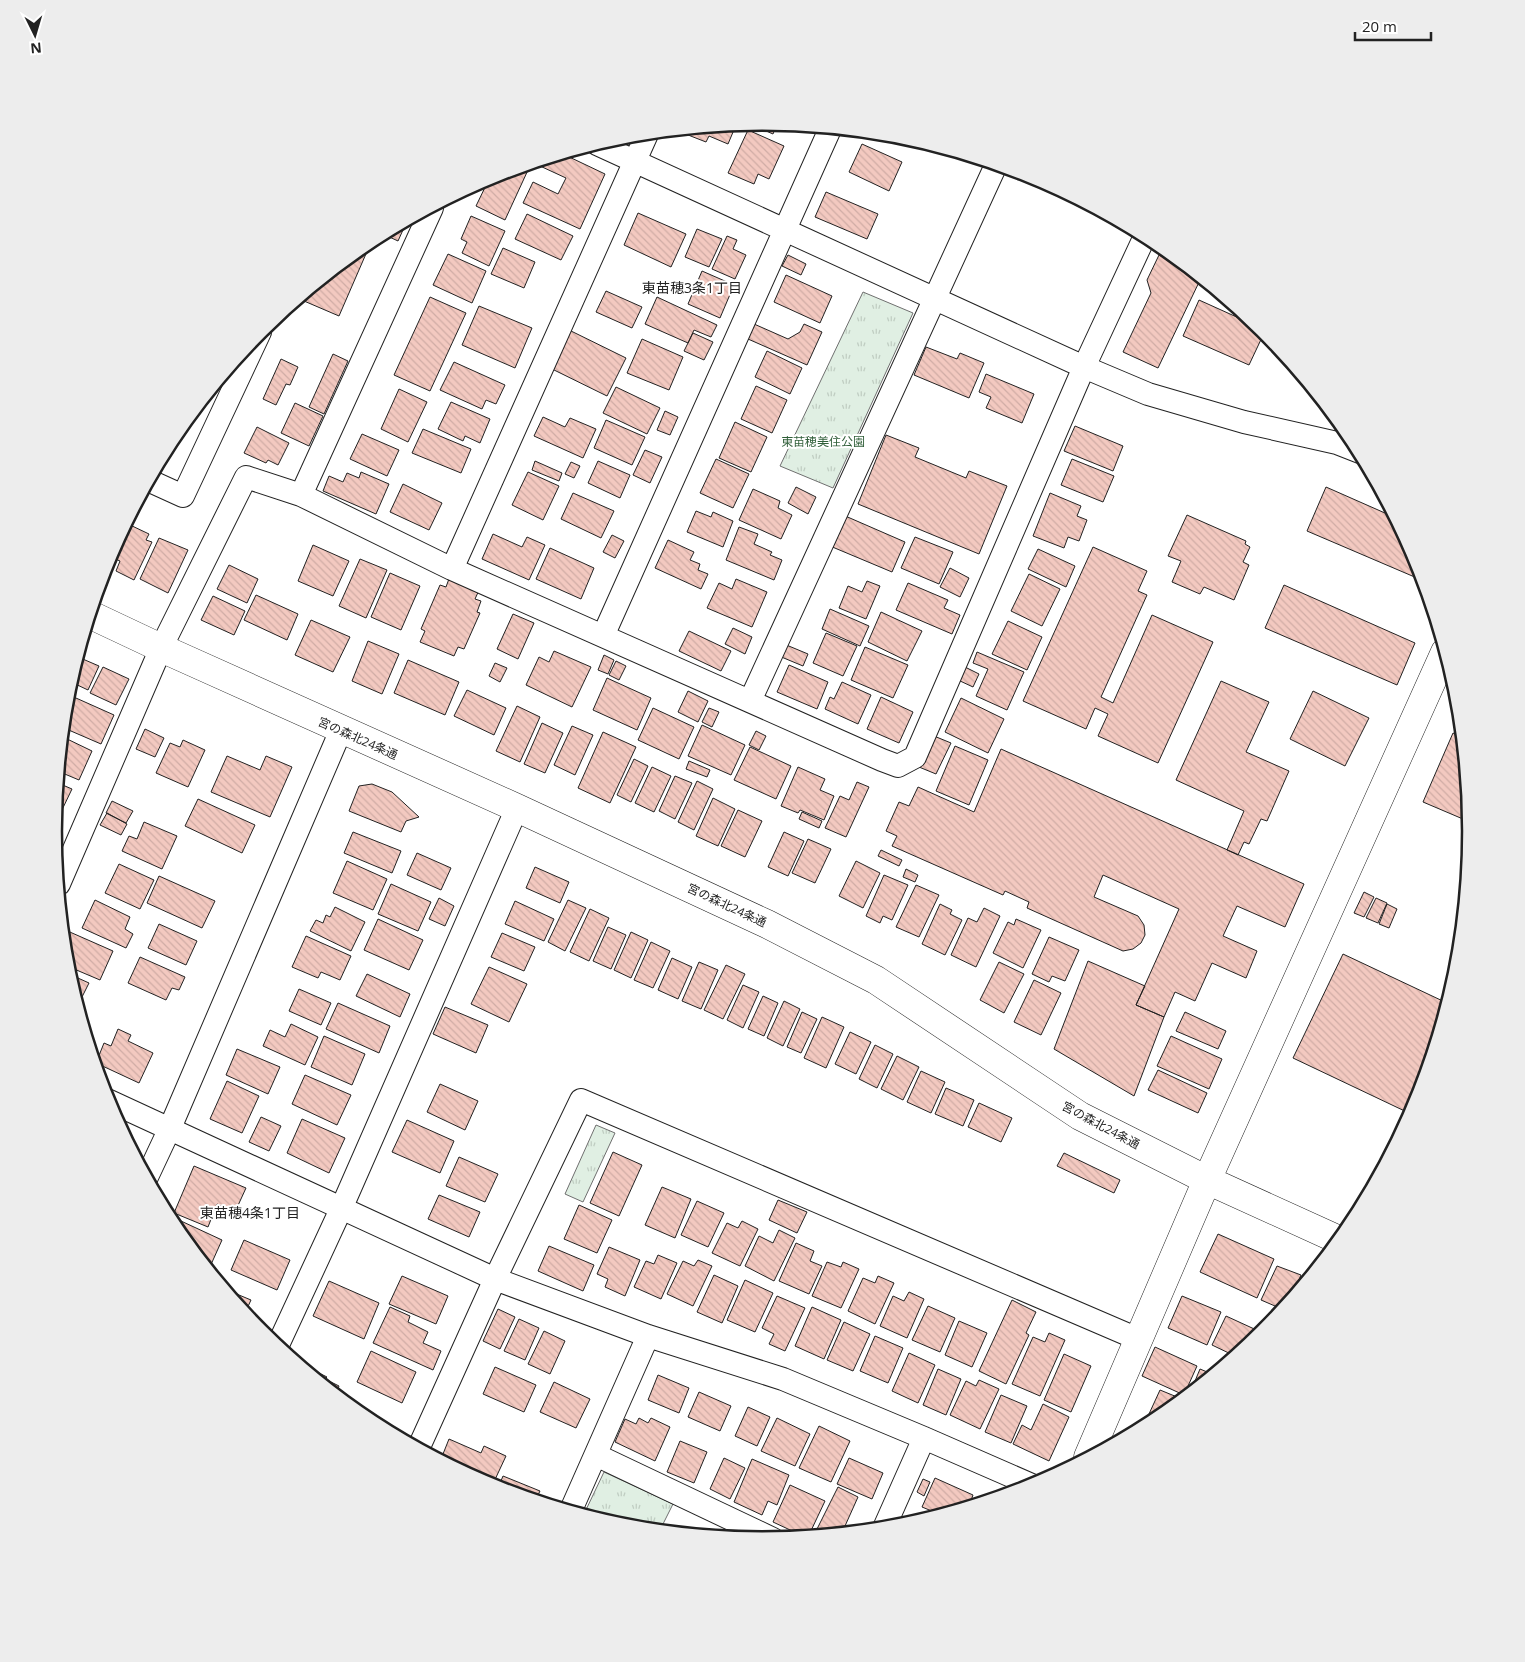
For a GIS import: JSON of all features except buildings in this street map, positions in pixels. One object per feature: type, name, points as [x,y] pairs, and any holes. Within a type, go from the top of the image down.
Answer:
[{"type":"street","points":[[603,636],[828,134]]},
{"type":"street","points":[[452,569],[644,141]]},
{"type":"street","points":[[607,149],[934,299],[1148,394],[1244,422],[1337,443],[1348,447]]},
{"type":"street","points":[[750,701],[994,170]]},
{"type":"street","points":[[302,495],[428,217]]},
{"type":"street","points":[[64,873],[161,648],[246,477],[302,495],[452,569],[882,760],[898,766],[915,757],[1084,367],[1142,243]]},
{"type":"street","points":[[155,483],[183,496],[249,356]]},
{"type":"street","name":"宮の森北24条通","points":[[96,618],[341,730],[517,808],[767,924],[876,980],[1080,1116],[1207,1180],[1333,1237]]},
{"type":"street","points":[[1092,1448],[1207,1180],[1441,660]]},
{"type":"street","points":[[151,1171],[341,730]]},
{"type":"street","points":[[281,1338],[341,1209],[517,808]]},
{"type":"street","points":[[421,1442],[581,1100],[1138,1339]]},
{"type":"street","points":[[119,1105],[496,1280],[648,1336],[783,1379],[1022,1481]]},
{"type":"street","points":[[573,1505],[648,1336]]},
{"type":"street","points":[[888,1520],[924,1438]]},
{"type":"street","points":[[596,1455],[756,1531]]},
{"type":"green space","name":"東苗穂美住公園","points":[[863,292],[913,313],[833,488],[780,466]]},
{"type":"green space","points":[[596,1125],[615,1133],[583,1202],[565,1194]]},
{"type":"green space","points":[[604,1472],[673,1504],[663,1524],[626,1518],[587,1508]]},
{"type":"district","name":"東苗穂3条1丁目","points":[[692,287]]},
{"type":"district","name":"東苗穂4条1丁目","points":[[250,1212]]}]
